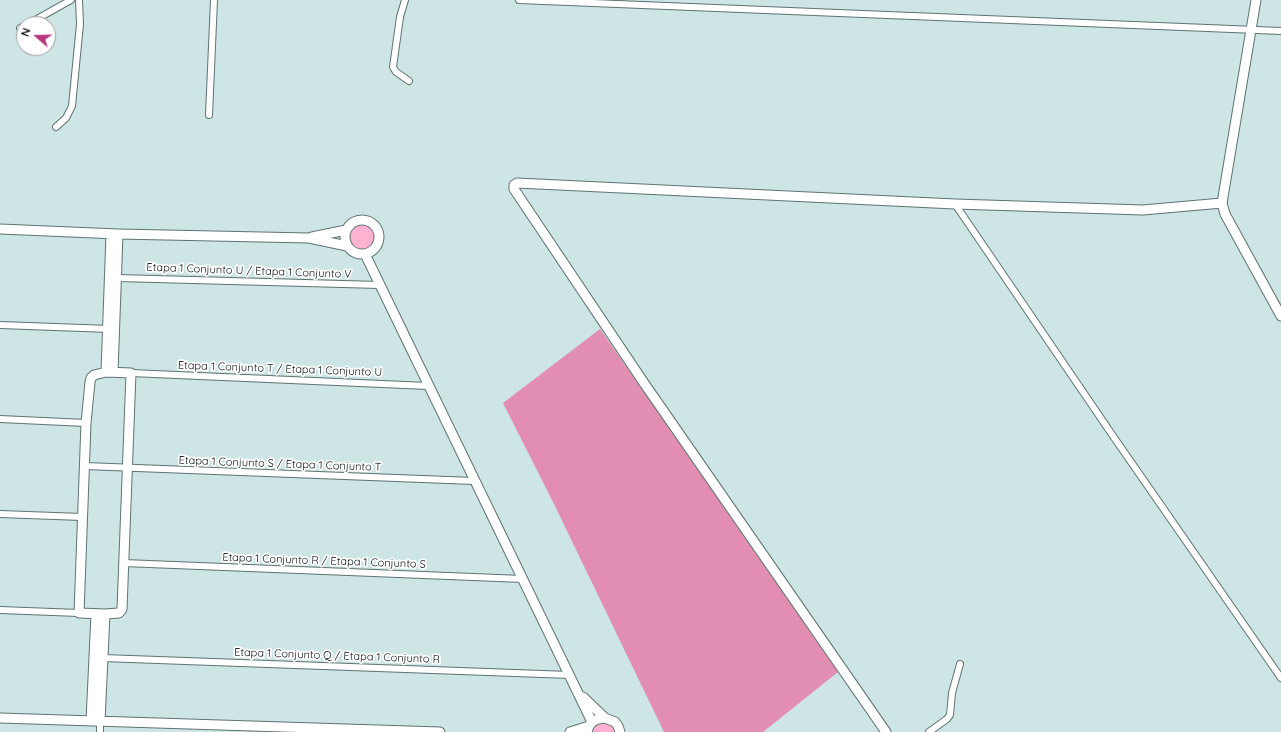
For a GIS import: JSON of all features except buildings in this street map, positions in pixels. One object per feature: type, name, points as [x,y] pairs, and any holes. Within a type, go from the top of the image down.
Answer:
[{"type":"street","points":[[42,16],[71,0]]},
{"type":"street","points":[[56,127],[68,116],[72,106],[80,24],[79,0]]},
{"type":"street","points":[[209,115],[214,0]]},
{"type":"street","points":[[405,0],[400,17],[393,66],[396,72],[409,81]]},
{"type":"street","points":[[519,0],[1281,32]]},
{"type":"street","points":[[1256,0],[1222,203],[1225,214],[1281,316]]},
{"type":"street","points":[[886,732],[644,383],[514,187],[517,183],[955,204],[1144,210],[1222,203]]},
{"type":"street","points":[[955,204],[1122,449],[1281,678]]},
{"type":"street","points":[[359,220],[369,222],[374,225],[379,234],[377,245],[370,253],[354,253],[347,246],[344,238],[346,230],[349,225],[359,220]]},
{"type":"street","points":[[0,229],[115,234],[309,238],[347,246]]},
{"type":"street","points":[[309,238],[346,230]]},
{"type":"street","points":[[111,329],[117,278],[115,234]]},
{"type":"street","points":[[110,372],[115,234]]},
{"type":"street","points":[[365,254],[474,481],[580,694],[590,727]]},
{"type":"street","name":"Etapa 1 Conjunto U / Etapa 1 Conjunto V","points":[[117,278],[380,285]]},
{"type":"street","points":[[0,325],[111,329]]},
{"type":"street","points":[[0,610],[101,614],[119,613],[122,609],[131,373],[110,372],[94,375],[90,380],[86,423],[79,613]]},
{"type":"street","name":"Etapa 1 Conjunto T / Etapa 1 Conjunto U","points":[[131,373],[428,386]]},
{"type":"street","points":[[0,419],[86,423]]},
{"type":"street","name":"Etapa 1 Conjunto S / Etapa 1 Conjunto T","points":[[85,466],[474,481]]},
{"type":"street","points":[[0,514],[82,517]]},
{"type":"street","name":"Etapa 1 Conjunto R / Etapa 1 Conjunto S","points":[[124,563],[522,579]]},
{"type":"street","points":[[96,721],[103,658],[101,614]]},
{"type":"street","points":[[100,732],[96,721],[101,614]]},
{"type":"street","name":"Etapa 1 Conjunto Q / Etapa 1 Conjunto R","points":[[103,658],[570,675]]},
{"type":"street","points":[[929,732],[947,719],[950,715],[952,693],[960,664]]},
{"type":"street","points":[[580,694],[605,718]]},
{"type":"street","points":[[0,718],[440,732]]},
{"type":"street","points":[[570,732],[590,727],[598,718],[605,718],[615,722],[620,732]]},
{"type":"shaded area","points":[[362,223],[372,227],[376,237],[372,247],[362,251],[352,247],[348,237],[352,227]]},
{"type":"shaded area","points":[[600,329],[838,672],[763,732],[664,732],[554,504],[503,403]]},
{"type":"shaded area","points":[[601,721],[612,724],[617,732],[591,732],[594,725]]}]
